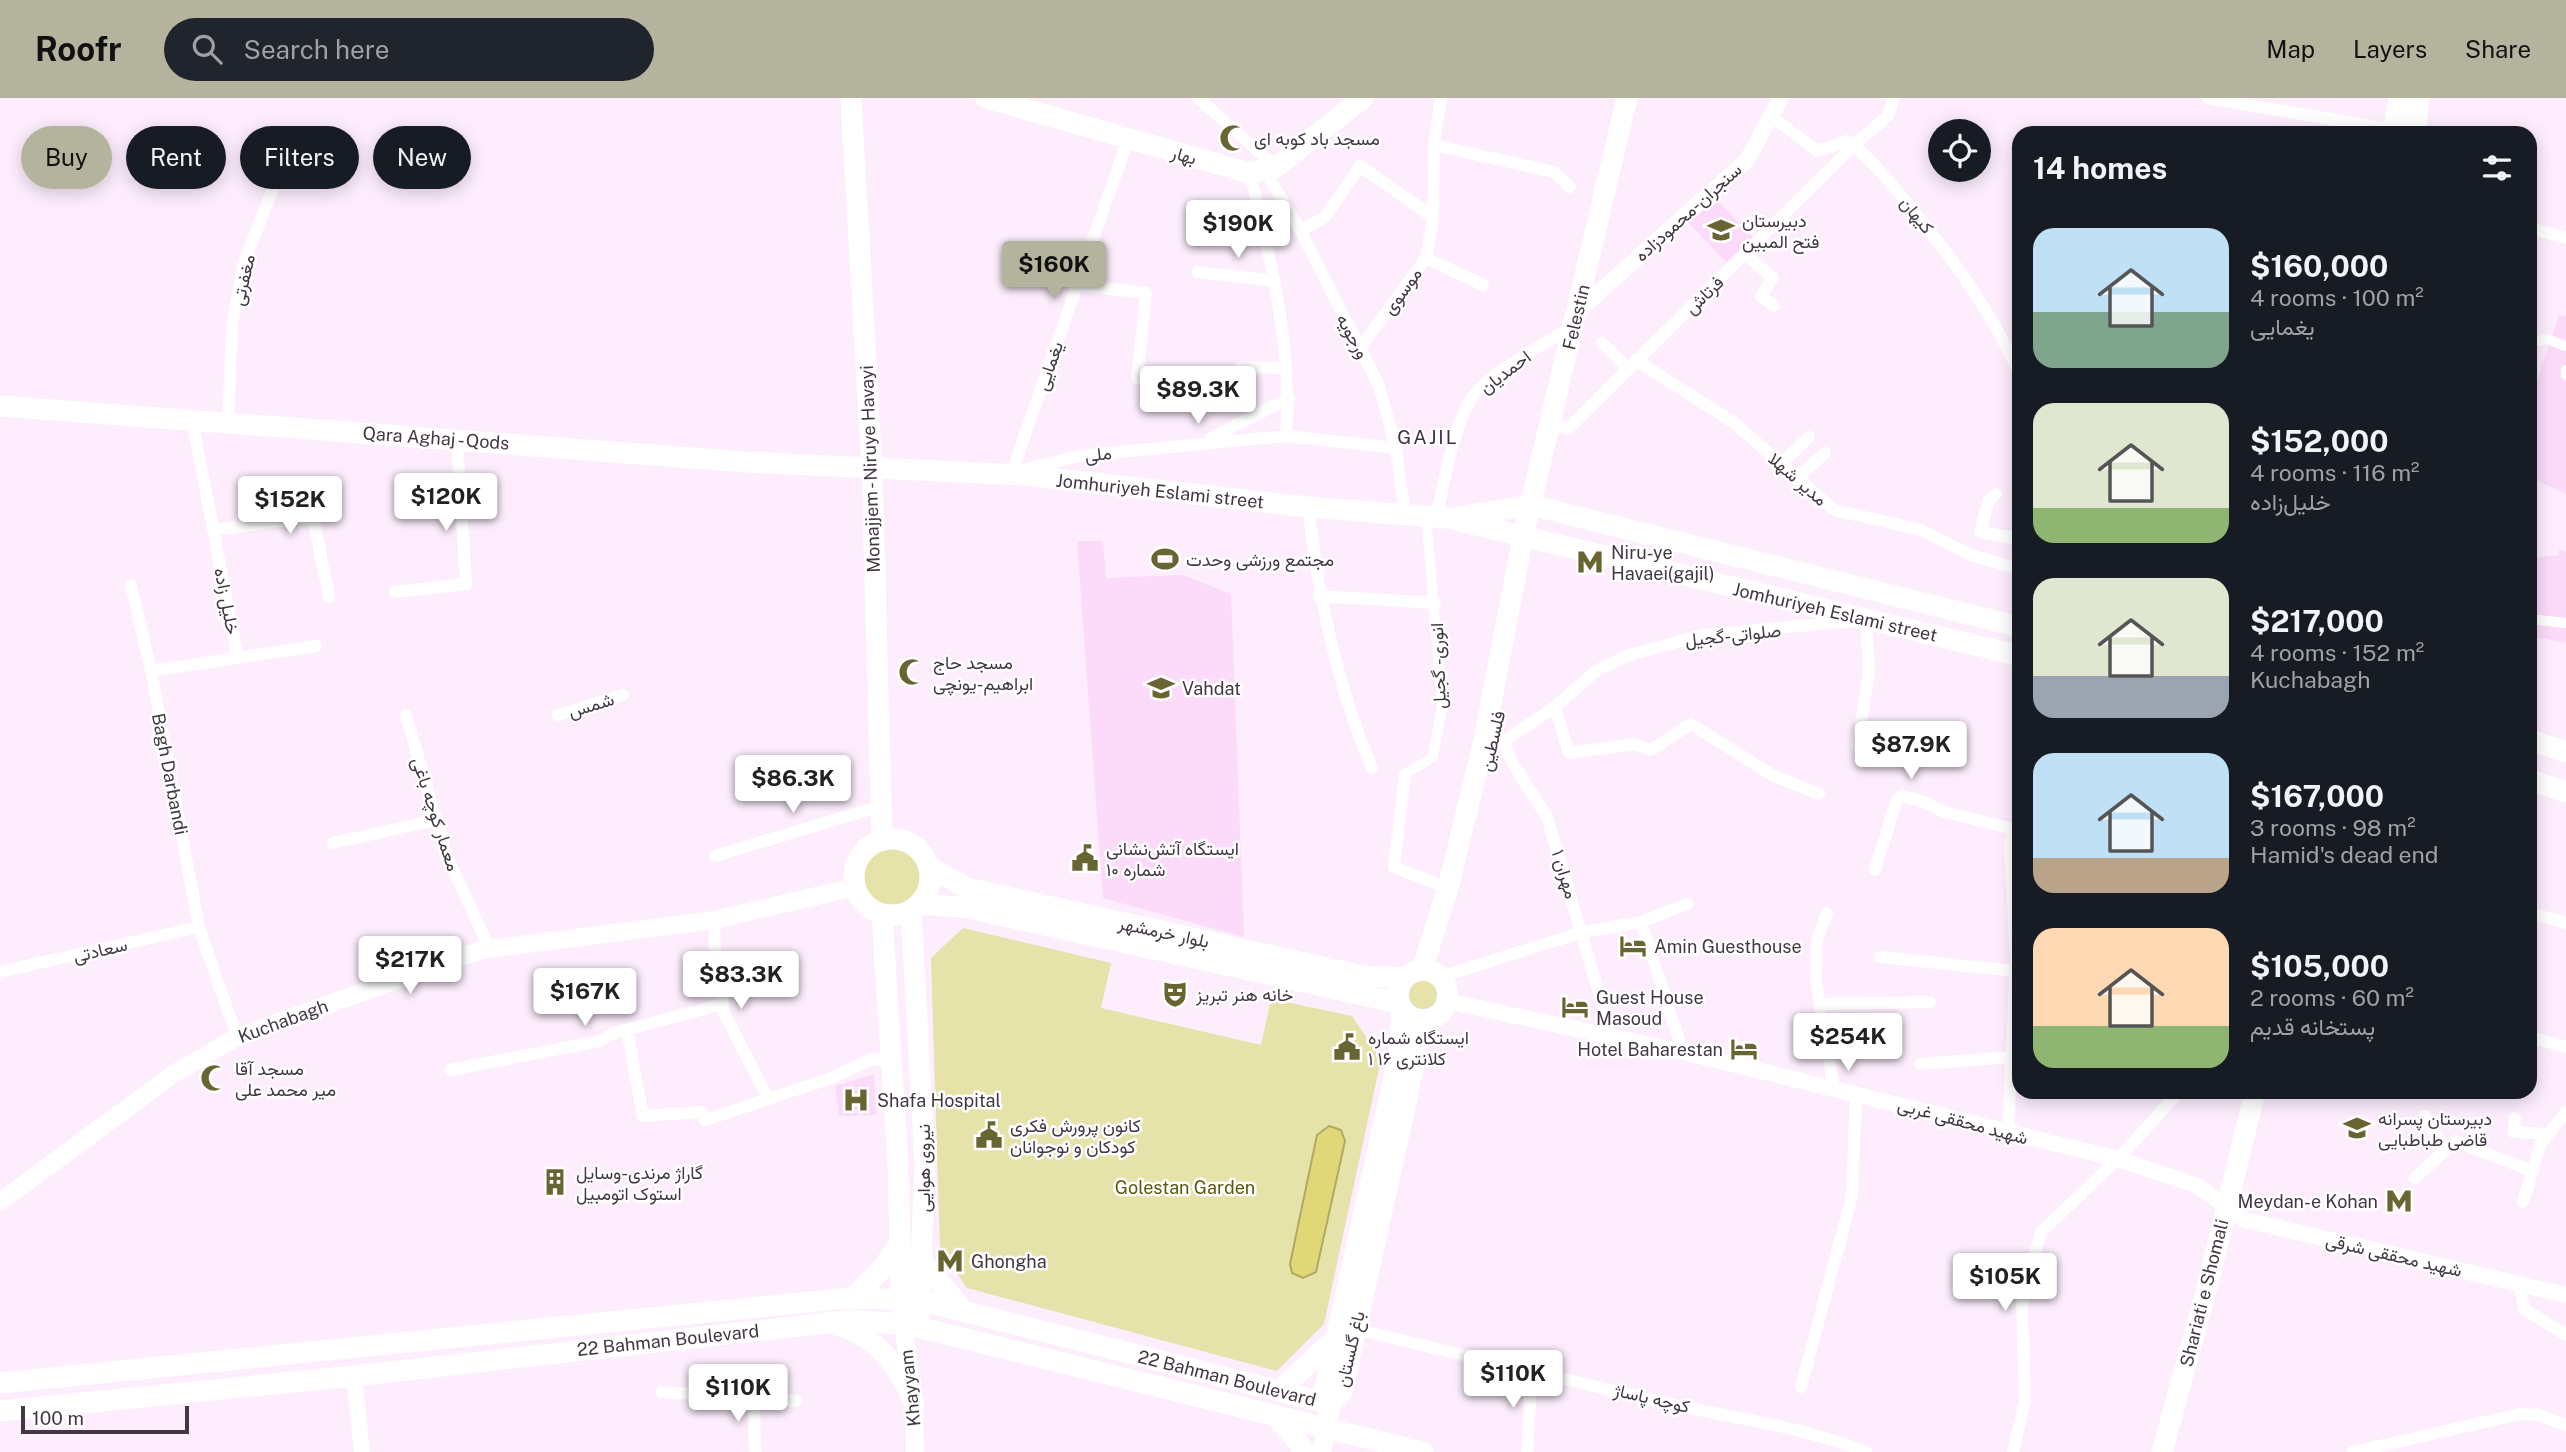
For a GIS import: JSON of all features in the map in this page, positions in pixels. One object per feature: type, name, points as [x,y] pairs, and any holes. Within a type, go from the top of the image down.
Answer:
[{"type":"main road","name":"Monajjem - Niruye Havayi","points":[[850,98],[872,470],[882,840]]},
{"type":"main road","name":"بهار","points":[[986,98],[1128,139],[1264,170]]},
{"type":"main road","points":[[1264,170],[1363,98]]},
{"type":"main road","name":"Felestin","points":[[1528,538],[1550,423],[1627,98]]},
{"type":"main road","points":[[2399,98],[2400,126]]},
{"type":"main road","points":[[2403,126],[2419,98]]},
{"type":"main road","name":"Qara Aghaj - Qods","points":[[0,406],[872,470]]},
{"type":"main road","name":"Jomhuriyeh Eslami street","points":[[872,470],[1011,475],[1308,507],[1429,517],[1528,538],[2012,654]]},
{"type":"main road","name":"Jomhuriyeh Eslami street","points":[[1429,517],[1536,506],[2012,625]]},
{"type":"main road","name":"فلسطین","points":[[1425,975],[1494,741],[1528,538]]},
{"type":"main road","name":"فلسطین","points":[[1425,975],[1448,888],[1494,741]]},
{"type":"main road","points":[[2537,742],[2566,752]]},
{"type":"main road","points":[[2537,786],[2566,792]]},
{"type":"main road","points":[[892,839],[911,844],[919,850],[929,867],[929,887],[915,907],[902,914],[882,914],[865,904],[855,887],[855,867],[859,858],[864,850],[882,840],[892,839]]},
{"type":"main road","name":"بلوار خرمشهر","points":[[929,867],[968,888],[1212,952],[1400,1006]]},
{"type":"main road","name":"Kuchabagh","points":[[0,1202],[163,1081],[237,1037],[490,949],[714,920],[855,887]]},
{"type":"main road","name":"بلوار خرمشهر","points":[[915,907],[963,907],[1363,976],[1425,975]]},
{"type":"main road","name":"نیروی هوایی","points":[[911,1300],[922,1262],[925,1163],[915,907]]},
{"type":"main road","name":"نیروی هوایی","points":[[882,914],[900,1244],[911,1300]]},
{"type":"main road","points":[[1425,975],[1447,988],[1447,1001],[1436,1016],[1424,1020],[1411,1017],[1400,1006],[1398,990],[1425,975]]},
{"type":"main road","name":"باغ گلستان","points":[[1346,1332],[1398,1058],[1400,1006]]},
{"type":"main road","name":"باغ گلستان","points":[[1326,1429],[1331,1404],[1325,1388],[1346,1332],[1424,1020]]},
{"type":"main road","name":"Shariati e Shomali","points":[[2162,1452],[2207,1288],[2253,1099]]},
{"type":"main road","points":[[853,1298],[900,1244]]},
{"type":"main road","points":[[922,1262],[965,1312]]},
{"type":"main road","name":"22 Bahman Boulevard","points":[[0,1383],[853,1298],[911,1300],[1331,1404]]},
{"type":"main road","points":[[911,1300],[911,1325]]},
{"type":"main road","name":"22 Bahman Boulevard","points":[[0,1411],[354,1376],[853,1320],[911,1325],[1423,1452]]},
{"type":"main road","points":[[827,1322],[851,1331],[879,1348],[906,1384],[914,1403]]},
{"type":"main road","name":"Khayyam","points":[[911,1325],[915,1452]]},
{"type":"main road","points":[[1280,1391],[1346,1332]]},
{"type":"main road","points":[[1277,1417],[1306,1452]]},
{"type":"main road","points":[[1322,1452],[1326,1429]]},
{"type":"main road","points":[[1358,1452],[1381,1442]]},
{"type":"street","name":"ورجویه","points":[[1198,98],[1264,170],[1301,231],[1379,386],[1396,448],[1429,517]]},
{"type":"street","name":"موسوی","points":[[1360,348],[1426,258],[1433,217],[1434,145],[1441,98]]},
{"type":"street","name":"سنجران-محمودزاده","points":[[1575,319],[1747,160],[1781,98]]},
{"type":"street","name":"فرتاش","points":[[1550,423],[1568,429],[1854,145],[1888,116],[1894,98]]},
{"type":"street","points":[[2208,98],[2368,126]]},
{"type":"street","points":[[1772,116],[1817,151],[1847,141],[1854,145]]},
{"type":"street","name":"یغمایی","points":[[1011,475],[1128,139]]},
{"type":"street","points":[[1434,145],[1554,172],[1570,187]]},
{"type":"street","name":"کیهان","points":[[1854,145],[1891,184],[1948,253],[2012,358]]},
{"type":"street","points":[[1301,231],[1326,216],[1360,166],[1433,217]]},
{"type":"street","points":[[1264,170],[1289,398],[1286,436]]},
{"type":"street","name":"مغفرتی","points":[[229,423],[232,325],[244,262],[273,189]]},
{"type":"street","points":[[2537,230],[2566,238]]},
{"type":"street","points":[[1746,255],[1773,278],[1761,296],[1774,306]]},
{"type":"street","points":[[1426,258],[1483,285]]},
{"type":"street","points":[[1198,272],[1275,281]]},
{"type":"street","points":[[1077,285],[1146,293],[1137,378],[1241,379],[1240,367],[1286,368]]},
{"type":"street","name":"احمدیان","points":[[1429,517],[1462,417],[1473,396],[1513,363],[1575,319]]},
{"type":"street","points":[[2539,341],[2547,339],[2566,346]]},
{"type":"street","name":"مدیر شهلا","points":[[1601,343],[1734,423],[1834,510],[1921,530],[1971,555],[2012,567]]},
{"type":"street","points":[[2566,370],[2566,375]]},
{"type":"street","points":[[1204,442],[1289,398]]},
{"type":"street","name":"خلیل زاده","points":[[192,420],[238,658]]},
{"type":"street","name":"ملی","points":[[1011,475],[1030,466],[1078,456],[1286,436],[1396,448]]},
{"type":"street","points":[[1780,465],[1809,437]]},
{"type":"street","points":[[395,592],[466,584],[457,440]]},
{"type":"street","points":[[1796,479],[1825,453]]},
{"type":"street","points":[[1996,494],[1989,499],[1980,532],[2012,538]]},
{"type":"street","points":[[1308,507],[1319,596],[1352,721],[1372,768]]},
{"type":"street","points":[[213,530],[313,517],[329,597]]},
{"type":"street","name":"انوری - گجیل","points":[[1429,517],[1442,705],[1433,757],[1405,774],[1394,867],[1448,888]]},
{"type":"street","name":"Bagh Darbandi","points":[[131,585],[151,671],[199,927],[237,1037]]},
{"type":"street","points":[[1319,596],[1435,603]]},
{"type":"street","points":[[1857,747],[1869,671],[1866,620]]},
{"type":"street","name":"صلواتی-گجیل","points":[[1494,741],[1555,707],[1596,671],[1655,646],[1703,635],[1866,620]]},
{"type":"street","points":[[2537,621],[2566,623]]},
{"type":"street","points":[[151,671],[316,646]]},
{"type":"street","name":"شمس","points":[[558,715],[623,695]]},
{"type":"street","points":[[1555,707],[1569,752],[1634,744],[1651,750],[1691,724],[1772,775],[1819,794]]},
{"type":"street","name":"معمار کوچه باغی","points":[[406,715],[447,857],[490,949]]},
{"type":"street","name":"مهران ۱","points":[[1494,741],[1512,762],[1547,817],[1583,932],[1609,1035]]},
{"type":"street","points":[[1875,870],[1897,799],[1902,796],[1925,802],[1942,811],[2012,825]]},
{"type":"street","points":[[715,856],[881,806]]},
{"type":"street","points":[[333,844],[436,820]]},
{"type":"street","points":[[2012,839],[2012,879]]},
{"type":"street","points":[[1425,975],[1583,932],[1641,922],[1688,904]]},
{"type":"street","points":[[1827,913],[1817,939],[1816,981],[1834,1089]]},
{"type":"street","points":[[2537,915],[2566,923]]},
{"type":"street","points":[[714,920],[715,956],[724,1013],[769,1100]]},
{"type":"street","points":[[1641,922],[1683,1052]]},
{"type":"street","name":"سعادتی","points":[[0,971],[199,927]]},
{"type":"street","points":[[1880,957],[2012,964]]},
{"type":"street","name":"شهید محققی غربی","points":[[1447,1001],[1683,1052],[2118,1159],[2196,1185],[2225,1207]]},
{"type":"street","points":[[1820,1004],[1930,1002]]},
{"type":"street","points":[[450,1070],[600,1041],[627,1030],[723,1004]]},
{"type":"street","points":[[627,1030],[643,1116],[702,1112],[705,1120],[769,1100],[872,1059],[891,1061]]},
{"type":"street","points":[[2537,1039],[2566,1047]]},
{"type":"street","points":[[2008,1133],[2012,1052]]},
{"type":"street","points":[[1920,1064],[2011,1057]]},
{"type":"street","points":[[1801,1387],[1852,1196],[1856,1094]]},
{"type":"street","points":[[2012,1452],[2025,1401],[2022,1304],[2041,1232],[2118,1159],[2173,1099]]},
{"type":"street","points":[[2523,1202],[2547,1133],[2566,1112]]},
{"type":"street","points":[[2425,1116],[2445,1149]]},
{"type":"street","points":[[2515,1118],[2514,1132],[2547,1133]]},
{"type":"street","points":[[2415,1178],[2455,1141],[2532,1171]]},
{"type":"street","name":"شهید محققی شرقی","points":[[2225,1207],[2245,1220],[2566,1295]]},
{"type":"street","points":[[2520,1285],[2524,1309],[2566,1335]]},
{"type":"street","name":"کوچه پاساژ","points":[[1346,1332],[1532,1370],[1661,1402],[1762,1420],[1816,1434],[1866,1452]]},
{"type":"street","points":[[1527,1452],[1532,1370]]},
{"type":"street","points":[[354,1376],[362,1452]]},
{"type":"street","points":[[662,1392],[754,1396],[796,1401]]},
{"type":"street","points":[[754,1396],[755,1452]]},
{"type":"street","points":[[2353,1452],[2520,1414],[2539,1415],[2566,1425]]},
{"type":"shaded area","name":"دبیرستان فتح المبین","points":[[1715,198],[1754,238],[1728,264],[1688,222]]},
{"type":"shaded area","points":[[2559,315],[2566,316],[2566,494],[2537,481],[2537,381]]},
{"type":"shaded area","name":"Vahdat","points":[[1077,541],[1103,541],[1106,578],[1183,575],[1231,594],[1244,937],[1103,898]]},
{"type":"shaded area","points":[[2559,549],[2566,552],[2566,643],[2537,637],[2537,557],[2559,555]]},
{"type":"shaded area","name":"Shafa Hospital","points":[[874,1074],[876,1115],[839,1116],[835,1086]]},
{"type":"shaded area","points":[[1329,1126],[1341,1130],[1345,1141],[1316,1272],[1303,1278],[1292,1273],[1290,1264],[1317,1135]]},
{"type":"green space","points":[[887,846],[899,846],[918,859],[923,876],[921,888],[910,901],[899,906],[887,906],[868,893],[863,882],[863,870],[876,851]]},
{"type":"green space","name":"Golestan Garden","points":[[963,928],[1111,963],[1101,1008],[1261,1045],[1271,999],[1352,1016],[1381,1059],[1324,1324],[1277,1371],[967,1288],[940,1248],[931,958]]},
{"type":"green space","points":[[1423,981],[1433,985],[1437,995],[1433,1005],[1423,1009],[1413,1005],[1409,995],[1413,985]]},
{"type":"place","name":"مسجد باد کوبه ای","points":[[1233,138]]},
{"type":"place","name":"دبیرستان فتح المبین","points":[[1721,230]]},
{"type":"place","name":"مجتمع ورزشی وحدت","points":[[1165,559]]},
{"type":"place","name":"Niru-ye Havaei(gajil)","points":[[1590,562]]},
{"type":"place","name":"مسجد حاج ابراهیم-یونچی","points":[[912,672]]},
{"type":"place","name":"Vahdat","points":[[1161,688]]},
{"type":"place","name":"ایستگاه آتش‌نشانی شماره ۱۰","points":[[1085,858]]},
{"type":"place","name":"Amin Guesthouse","points":[[1633,946]]},
{"type":"place","name":"خانه هنر تبریز","points":[[1175,994]]},
{"type":"place","name":"Guest House Masoud","points":[[1575,1007]]},
{"type":"place","name":"ایستگاه شماره ۱ کلانتری ۱۶","points":[[1347,1047]]},
{"type":"place","name":"Hotel Baharestan","points":[[1744,1049]]},
{"type":"place","name":"مسجد آقا میر محمد علی","points":[[214,1078]]},
{"type":"place","name":"Shafa Hospital","points":[[856,1100]]},
{"type":"place","name":"دبیرستان پسرانه قاضی طباطبایی","points":[[2357,1128]]},
{"type":"place","name":"کانون پرورش فکری کودکان و نوجوانان","points":[[989,1135]]},
{"type":"place","name":"گاراژ مرندی-وسایل استوک اتومبیل","points":[[555,1182]]},
{"type":"place","name":"Meydan-e Kohan","points":[[2399,1201]]},
{"type":"place","name":"Ghongha","points":[[950,1261]]},
{"type":"district","name":"GAJIL","points":[[1428,437]]}]
